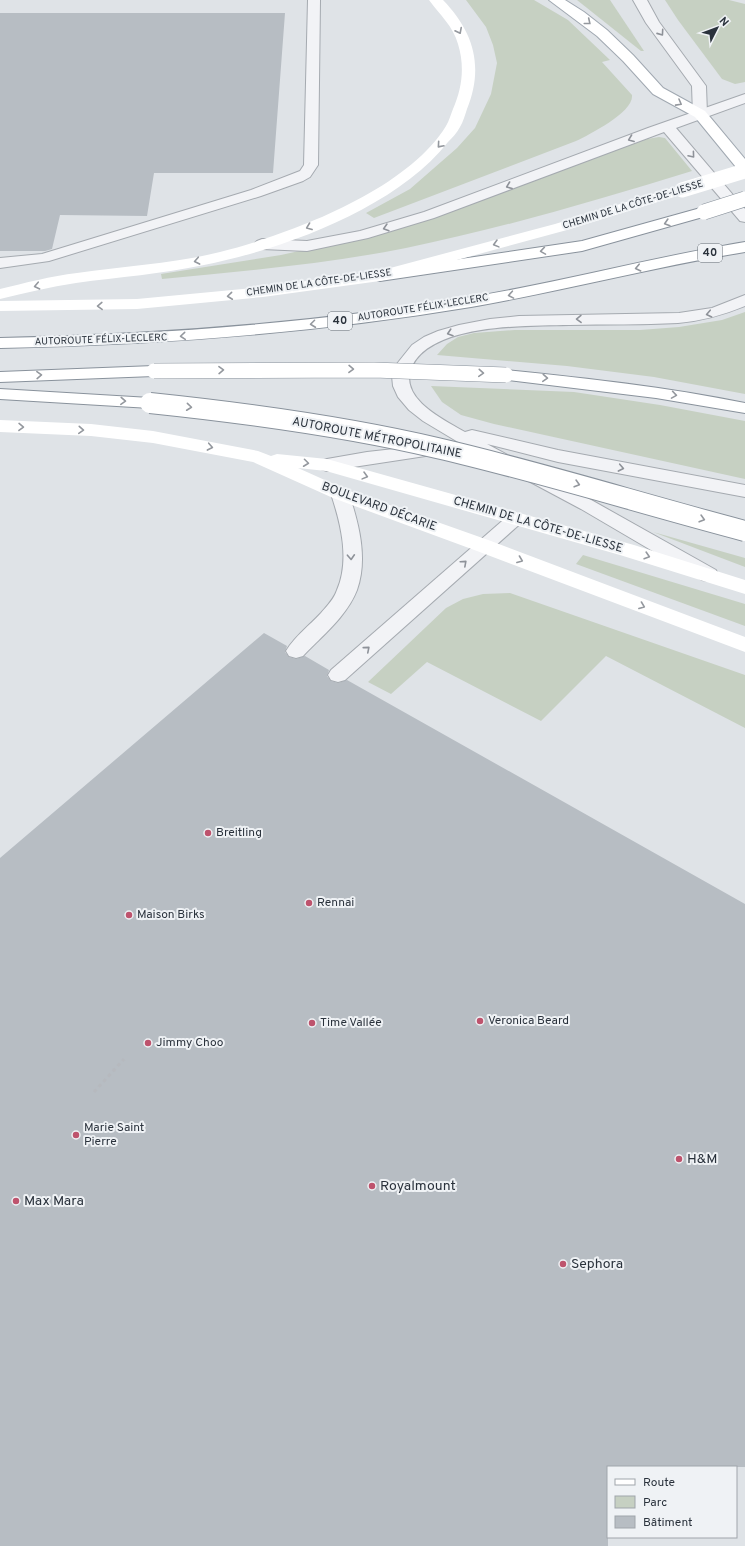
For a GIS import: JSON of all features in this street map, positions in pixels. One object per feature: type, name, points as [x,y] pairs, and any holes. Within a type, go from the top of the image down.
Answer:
[{"type":"main road","points":[[0,294],[74,278],[203,260],[262,244],[328,219],[379,193],[433,154],[455,125],[465,101],[468,88],[469,61],[467,49],[457,25],[436,0]]},
{"type":"main road","points":[[556,0],[579,15],[602,33],[628,58],[658,91],[700,114],[745,170]]},
{"type":"main road","name":"CHEMIN DE LA CÔTE-DE-LIESSE","points":[[0,306],[137,304],[263,292],[380,276],[561,227],[745,170]]},
{"type":"main road","points":[[380,276],[582,246],[629,234],[745,199]]},
{"type":"main road","points":[[676,259],[745,231]]},
{"type":"main road","name":"40","points":[[676,259],[745,247]]},
{"type":"main road","name":"AUTOROUTE FÉLIX-LECLERC","points":[[0,343],[173,337],[328,322],[423,310],[517,294],[676,259]]},
{"type":"main road","points":[[0,377],[154,371],[322,369],[418,370],[506,375],[641,389],[745,408]]},
{"type":"main road","name":"AUTOROUTE MÉTROPOLITAINE","points":[[0,394],[150,403],[275,418],[358,432],[438,448],[529,471],[745,530]]},
{"type":"main road","name":"BOULEVARD DÉCARIE","points":[[0,426],[91,430],[153,437],[258,457],[340,494],[484,546],[745,645]]},
{"type":"main road","name":"CHEMIN DE LA CÔTE-DE-LIESSE","points":[[258,457],[327,465],[745,587]]},
{"type":"street","points":[[640,0],[653,23],[699,86],[700,114]]},
{"type":"lane","points":[[0,263],[44,258],[256,193],[305,174],[310,166],[314,0]]},
{"type":"lane","points":[[262,244],[307,246],[381,229],[429,215],[745,98]]},
{"type":"lane","points":[[667,126],[745,218]]},
{"type":"lane","points":[[710,576],[621,524],[480,448],[422,412],[412,403],[400,383],[400,375],[404,364],[413,352],[434,338],[463,329],[499,322],[678,318],[716,312],[745,300]]},
{"type":"lane","points":[[436,421],[454,430],[528,449],[745,491]]},
{"type":"lane","points":[[327,465],[367,458],[443,449],[528,449]]},
{"type":"lane","points":[[296,651],[339,603],[347,590],[352,566],[351,550],[347,519],[340,494]]},
{"type":"lane","points":[[338,675],[515,519]]},
{"type":"path","points":[[94,1092],[124,1059]]},
{"type":"green space","points":[[466,0],[534,0],[568,20],[610,60],[602,62],[632,95],[631,102],[610,122],[576,141],[374,218],[366,213],[410,189],[457,148],[475,128],[491,94],[497,63],[493,45],[486,27]]},
{"type":"green space","points":[[577,0],[610,0],[644,51],[641,51]]},
{"type":"green space","points":[[665,0],[729,0],[745,4],[745,82],[735,84],[722,79]]},
{"type":"green space","points":[[659,137],[665,138],[692,171],[550,213],[478,232],[406,248],[315,263],[162,279],[161,274],[281,255],[349,240],[505,191],[647,139]]},
{"type":"green space","points":[[745,312],[745,394],[654,377],[567,366],[437,355],[447,344],[458,337],[474,333],[515,330],[640,330],[679,327],[722,320]]},
{"type":"green space","points":[[431,386],[574,392],[660,405],[745,421],[745,479],[494,424],[461,415],[442,402]]},
{"type":"green space","points":[[653,532],[745,558],[745,567]]},
{"type":"green space","points":[[583,555],[745,604],[745,626],[576,564]]},
{"type":"green space","points":[[510,593],[745,675],[745,728],[606,656],[541,721],[427,662],[391,694],[368,682],[446,608],[463,599],[483,594]]},
{"type":"building","points":[[0,13],[285,13],[273,173],[154,173],[147,216],[60,215],[52,249],[45,251],[0,251]]},
{"type":"building","name":"Royalmount","points":[[264,633],[287,646],[285,652],[289,657],[296,659],[305,656],[329,670],[327,676],[331,681],[338,683],[347,680],[745,904],[745,1467],[607,1466],[608,1546],[0,1546],[0,858]]},
{"type":"place","name":"Breitling","points":[[208,833]]},
{"type":"place","name":"Rennai","points":[[309,903]]},
{"type":"place","name":"Maison Birks","points":[[129,915]]},
{"type":"place","name":"Veronica Beard","points":[[480,1021]]},
{"type":"place","name":"Time Vallée","points":[[312,1023]]},
{"type":"place","name":"Jimmy Choo","points":[[148,1043]]},
{"type":"place","name":"Marie Saint Pierre","points":[[76,1135]]},
{"type":"place","name":"H&M","points":[[679,1159]]},
{"type":"place","name":"Royalmount","points":[[372,1186]]},
{"type":"place","name":"Max Mara","points":[[16,1201]]},
{"type":"place","name":"Sephora","points":[[563,1264]]}]
